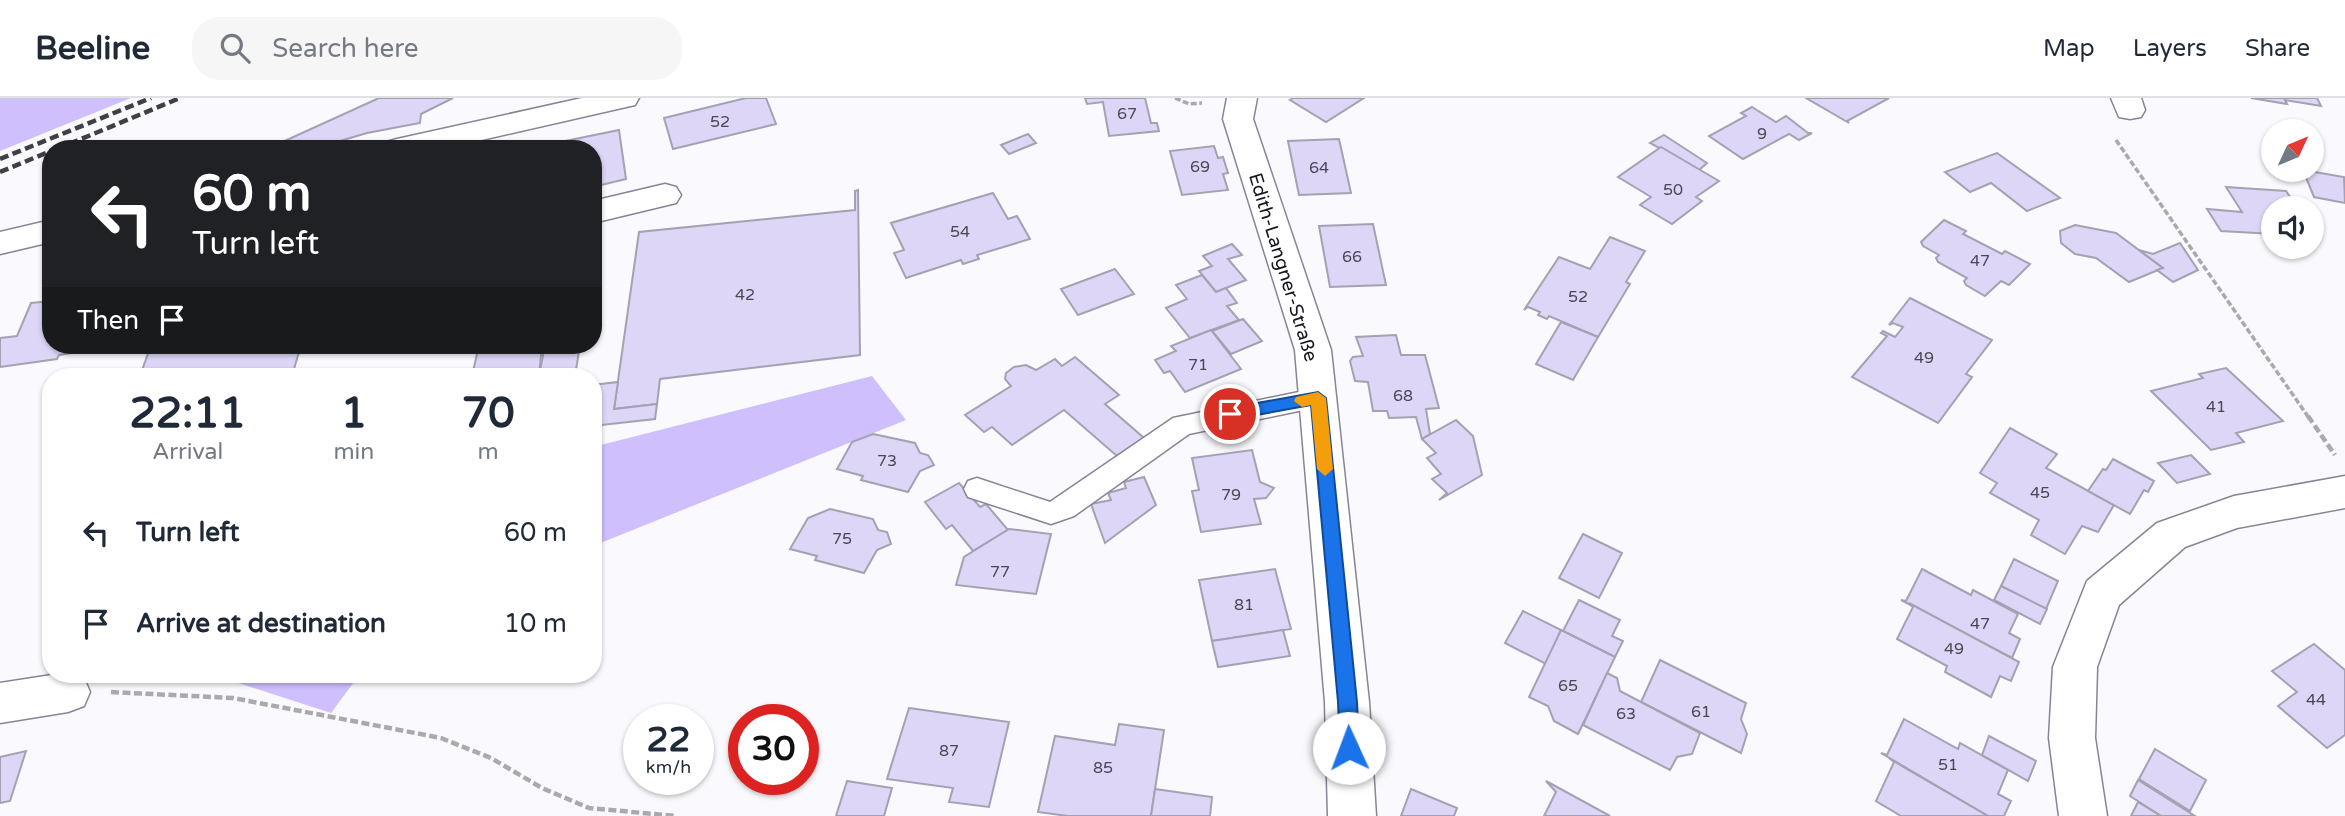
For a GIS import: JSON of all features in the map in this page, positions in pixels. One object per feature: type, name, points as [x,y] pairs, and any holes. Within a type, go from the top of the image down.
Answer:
[{"type":"street","points":[[437,140],[624,98]]},
{"type":"street","name":"Edith-Langner-Straße","points":[[1242,98],[1238,119],[1313,350],[1348,702],[1352,816]]},
{"type":"street","points":[[602,210],[665,195]]},
{"type":"street","points":[[0,243],[42,233]]},
{"type":"street","points":[[2083,816],[2072,737],[2075,667],[2102,594],[2171,535],[2341,476]]},
{"type":"street","points":[[0,704],[68,692]]},
{"type":"lane","points":[[977,489],[1051,513],[1063,508],[1182,425],[1318,398]]},
{"type":"path","points":[[1175,98],[1189,104]]},
{"type":"path","points":[[2112,134],[2341,476]]},
{"type":"path","points":[[68,692],[148,692],[233,698],[440,738],[491,758],[542,788],[589,808],[676,816]]},
{"type":"shaded area","points":[[0,98],[131,98],[0,151]]},
{"type":"shaded area","points":[[872,376],[906,420],[602,542],[602,445]]},
{"type":"shaded area","points":[[239,683],[353,683],[331,713]]},
{"type":"building","points":[[379,98],[453,98],[421,114],[420,123],[343,140],[287,140]]},
{"type":"building","points":[[746,98],[766,98],[776,124],[673,149],[664,118]]},
{"type":"building","points":[[1085,98],[1145,98],[1151,123],[1157,123],[1159,131],[1109,136],[1103,102],[1087,104]]},
{"type":"building","points":[[1364,98],[1326,122],[1290,100]]},
{"type":"building","points":[[1806,98],[1889,98],[1847,121],[1849,123]]},
{"type":"building","points":[[2251,98],[2317,98],[2321,106],[2285,100],[2287,104]]},
{"type":"building","points":[[1752,107],[1776,122],[1786,116],[1808,133],[1812,133],[1799,140],[1789,134],[1743,159],[1709,136],[1746,116],[1741,113]]},
{"type":"building","points":[[619,130],[626,179],[602,185],[602,140],[570,140]]},
{"type":"building","points":[[1028,134],[1036,143],[1009,154],[1001,145]]},
{"type":"building","points":[[1664,135],[1707,163],[1699,170],[1650,143]]},
{"type":"building","points":[[1339,139],[1351,193],[1299,195],[1288,141]]},
{"type":"building","points":[[1214,146],[1218,158],[1223,157],[1228,173],[1223,174],[1228,190],[1182,195],[1170,151]]},
{"type":"building","points":[[1661,147],[1719,181],[1696,197],[1702,201],[1672,224],[1640,205],[1651,197],[1618,177]]},
{"type":"building","points":[[1997,153],[2060,198],[2027,211],[1991,183],[1970,192],[1945,172]]},
{"type":"building","points":[[2324,174],[2344,177],[2345,203],[2324,199],[2324,196],[2314,196],[2308,182],[2324,182]]},
{"type":"building","points":[[2226,187],[2286,191],[2290,196],[2261,196],[2261,233],[2221,231],[2207,209],[2242,212]]},
{"type":"building","points":[[858,190],[860,355],[660,379],[657,404],[614,409],[639,232],[855,210],[855,191]]},
{"type":"building","points":[[993,193],[1008,219],[1017,216],[1030,239],[977,255],[979,259],[963,264],[961,260],[906,278],[894,253],[904,250],[891,223]]},
{"type":"building","points":[[1944,220],[1966,231],[1963,234],[2002,254],[2005,251],[2030,264],[2009,285],[2001,281],[1985,296],[1966,285],[1964,281],[1967,278],[1938,262],[1936,258],[1939,255],[1923,246],[1921,242]]},
{"type":"building","points":[[1373,224],[1386,285],[1330,287],[1319,226]]},
{"type":"building","points":[[2075,225],[2116,233],[2163,268],[2129,282],[2096,258],[2075,254],[2061,243],[2060,231]]},
{"type":"building","points":[[1610,237],[1645,251],[1626,282],[1630,284],[1598,337],[1549,316],[1547,319],[1538,315],[1540,312],[1528,307],[1524,310],[1559,257],[1590,269]]},
{"type":"building","points":[[2180,243],[2198,270],[2173,282],[2157,270],[2163,268],[2139,250],[2153,254]]},
{"type":"building","points":[[1232,244],[1242,255],[1228,259],[1246,280],[1216,292],[1199,271],[1212,266],[1203,256]]},
{"type":"building","points":[[1115,269],[1134,294],[1078,315],[1061,289]]},
{"type":"building","points":[[1202,275],[1216,292],[1226,288],[1237,303],[1227,306],[1239,320],[1190,338],[1166,308],[1187,299],[1176,285]]},
{"type":"building","points":[[1910,298],[1992,340],[1966,374],[1972,377],[1938,423],[1852,377],[1887,336],[1881,333],[1883,331],[1895,337],[1903,327],[1893,323],[1889,325]]},
{"type":"building","points":[[42,302],[42,354],[65,354],[59,355],[57,359],[0,367],[0,338],[17,336],[31,303]]},
{"type":"building","points":[[1243,319],[1262,341],[1231,354],[1212,331]]},
{"type":"building","points":[[1561,322],[1598,337],[1573,380],[1536,364]]},
{"type":"building","points":[[1211,330],[1241,369],[1185,392],[1170,371],[1164,373],[1155,360],[1176,351],[1171,346]]},
{"type":"building","points":[[1396,335],[1401,355],[1425,355],[1439,408],[1426,409],[1430,434],[1422,439],[1416,417],[1389,418],[1387,411],[1373,411],[1368,382],[1355,381],[1350,361],[1353,357],[1363,356],[1356,337]]},
{"type":"building","points":[[148,354],[298,354],[294,368],[143,368]]},
{"type":"building","points":[[477,354],[541,354],[540,368],[474,368]]},
{"type":"building","points":[[543,354],[579,354],[576,368],[541,368]]},
{"type":"building","points":[[1075,357],[1119,395],[1105,404],[1144,438],[1117,456],[1064,410],[1012,445],[992,427],[984,432],[965,415],[1011,386],[1005,379],[1006,373],[1014,367],[1026,365],[1036,370],[1055,359],[1062,366]]},
{"type":"building","points":[[2226,368],[2283,421],[2236,433],[2244,442],[2211,450],[2151,391],[2203,378],[2199,374]]},
{"type":"building","points":[[618,382],[614,409],[657,404],[655,419],[602,425],[602,384]]},
{"type":"building","points":[[1456,420],[1473,436],[1482,475],[1439,500],[1447,493],[1432,479],[1441,474],[1427,458],[1436,453],[1422,439]]},
{"type":"building","points":[[2010,428],[2057,454],[2046,468],[2114,505],[2098,532],[2082,526],[2065,554],[2031,535],[2039,520],[1990,493],[1997,483],[1980,473]]},
{"type":"building","points":[[873,434],[915,443],[920,453],[928,455],[934,465],[920,471],[908,492],[861,480],[863,476],[837,469],[852,442]]},
{"type":"building","points":[[1252,450],[1260,482],[1274,488],[1266,498],[1254,499],[1261,524],[1201,532],[1192,491],[1199,490],[1192,458]]},
{"type":"building","points":[[2191,455],[2210,474],[2177,483],[2158,463]]},
{"type":"building","points":[[2113,459],[2154,481],[2148,492],[2144,490],[2130,514],[2088,491]]},
{"type":"building","points":[[1144,477],[1156,505],[1105,543],[1091,504],[1111,500],[1108,493],[1126,488],[1124,482]]},
{"type":"building","points":[[959,483],[980,507],[986,504],[1008,530],[973,551],[952,525],[946,529],[925,502]]},
{"type":"building","points":[[830,509],[873,519],[878,530],[887,532],[891,544],[877,550],[864,573],[815,560],[817,556],[790,549],[808,518]]},
{"type":"building","points":[[1009,529],[1051,534],[1036,594],[956,585],[964,557]]},
{"type":"building","points":[[1583,534],[1622,553],[1599,598],[1559,578]]},
{"type":"building","points":[[2014,559],[2058,581],[2046,609],[2001,586]]},
{"type":"building","points":[[1275,569],[1291,629],[1212,641],[1199,580]]},
{"type":"building","points":[[1922,569],[1971,595],[1973,590],[2018,614],[2009,633],[2020,639],[2012,658],[1901,600],[1906,601]]},
{"type":"building","points":[[2001,586],[2047,609],[2040,624],[1994,600]]},
{"type":"building","points":[[1579,600],[1620,620],[1612,636],[1623,641],[1615,657],[1563,631]]},
{"type":"building","points":[[1909,603],[2019,662],[2011,681],[2000,676],[1991,697],[1945,672],[1947,666],[1897,639],[1913,607]]},
{"type":"building","points":[[1523,611],[1561,630],[1546,664],[1505,643]]},
{"type":"building","points":[[1283,630],[1290,656],[1218,667],[1212,641]]},
{"type":"building","points":[[1561,630],[1615,657],[1578,734],[1554,721],[1548,706],[1529,697]]},
{"type":"building","points":[[2314,644],[2345,670],[2345,735],[2327,748],[2278,706],[2297,692],[2272,671]]},
{"type":"building","points":[[1660,660],[1746,703],[1741,719],[1747,734],[1741,753],[1641,702]]},
{"type":"building","points":[[1607,673],[1617,678],[1620,691],[1700,733],[1692,754],[1677,757],[1670,770],[1583,725]]},
{"type":"building","points":[[909,708],[1009,722],[989,807],[949,802],[953,788],[887,779]]},
{"type":"building","points":[[1904,719],[1958,749],[1960,743],[2008,770],[1998,794],[2011,801],[2004,816],[1988,816],[1881,753],[1887,755]]},
{"type":"building","points":[[1119,724],[1164,730],[1151,816],[1068,816],[1038,812],[1055,736],[1115,745]]},
{"type":"building","points":[[1989,736],[2036,761],[2028,781],[1982,755]]},
{"type":"building","points":[[2155,749],[2206,780],[2190,811],[2139,779]]},
{"type":"building","points":[[26,751],[10,801],[0,803],[0,757]]},
{"type":"building","points":[[1889,758],[1988,816],[1901,816],[1876,801],[1894,762]]},
{"type":"building","points":[[2138,780],[2195,816],[2161,816],[2130,796]]},
{"type":"building","points":[[847,781],[892,788],[884,816],[836,816]]},
{"type":"building","points":[[1546,781],[1610,816],[1544,816],[1556,792]]},
{"type":"building","points":[[1155,789],[1212,797],[1210,816],[1151,816]]},
{"type":"building","points":[[1411,789],[1457,808],[1454,816],[1401,816]]},
{"type":"building","points":[[2138,802],[2161,816],[2131,816]]},
{"type":"railway","points":[[47,140],[151,98]]},
{"type":"railway","points":[[79,140],[180,98]]},
{"type":"railway","points":[[0,159],[42,142]]},
{"type":"railway","points":[[0,172],[42,155]]},
{"type":"slow traffic","points":[[1302,401],[1318,398],[1325,469]]},
{"type":"route","points":[[1230,414],[1318,398],[1348,702],[1349,748]]}]
